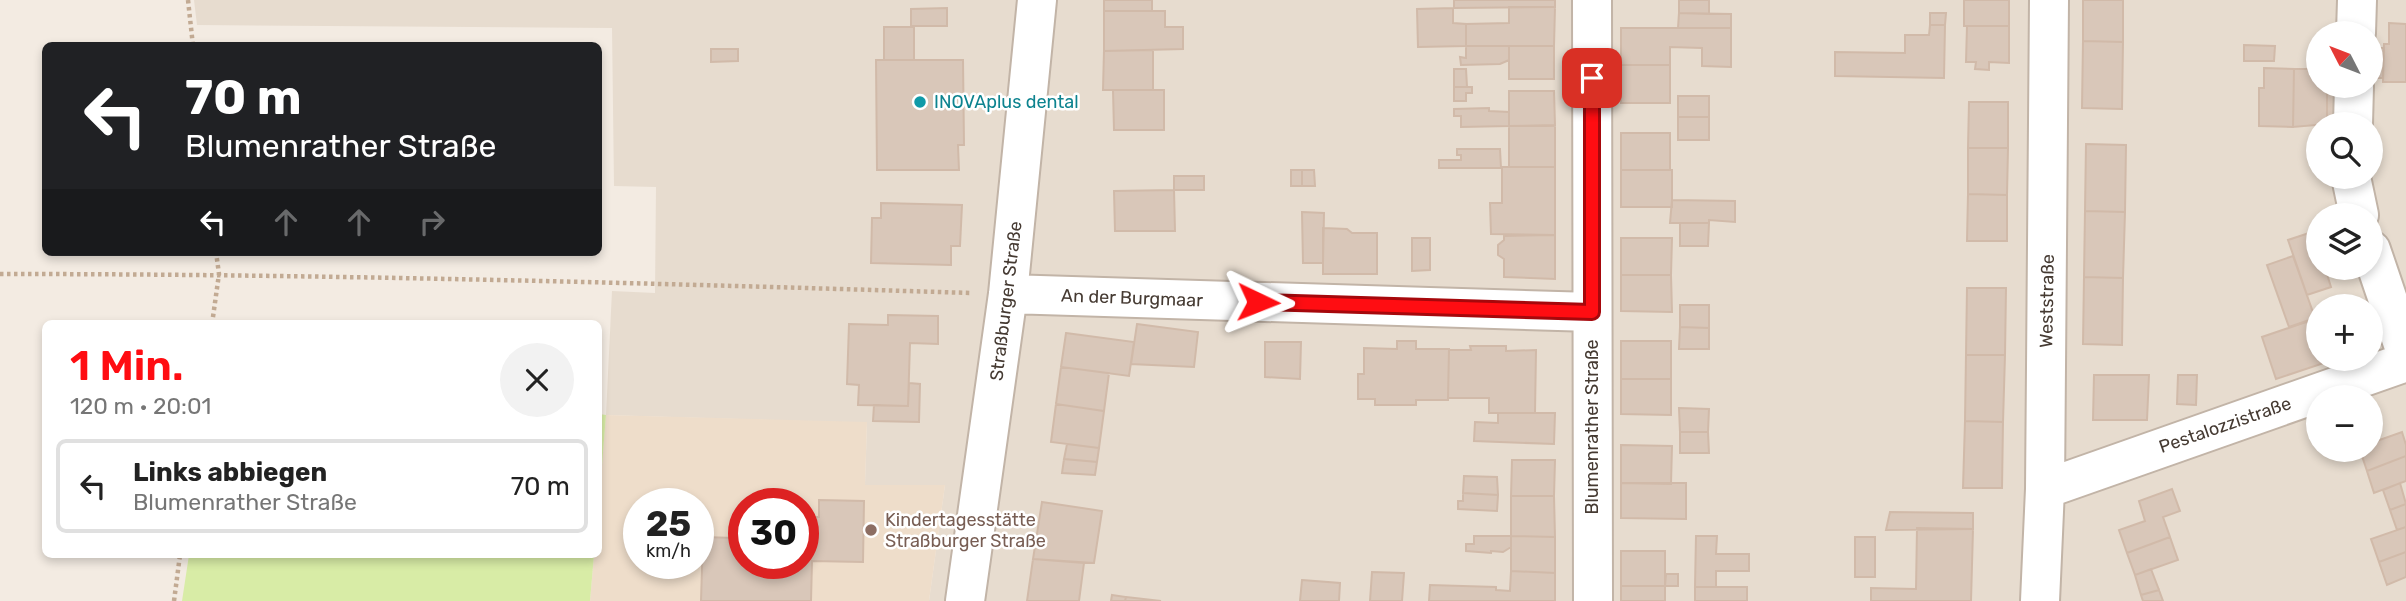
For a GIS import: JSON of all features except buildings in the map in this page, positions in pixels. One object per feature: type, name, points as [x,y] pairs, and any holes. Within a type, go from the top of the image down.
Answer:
[{"type":"street","name":"Straßburger Straße","points":[[965,601],[1009,294],[1037,0]]},
{"type":"street","name":"Blumenrather Straße","points":[[1592,0],[1593,601]]},
{"type":"street","name":"Weststraße","points":[[2040,601],[2045,489],[2049,0]]},
{"type":"street","points":[[2356,21],[2357,0]]},
{"type":"street","points":[[2381,280],[2406,353]]},
{"type":"street","name":"An der Burgmaar","points":[[1009,294],[1592,312]]},
{"type":"street","name":"Pestalozzistraße","points":[[2045,489],[2406,362]]},
{"type":"path","points":[[188,0],[193,42]]},
{"type":"path","points":[[213,320],[219,274],[217,256]]},
{"type":"path","points":[[0,274],[219,274],[1009,294]]},
{"type":"path","points":[[174,601],[180,558]]},
{"type":"shaded area","points":[[194,0],[2406,0],[2406,601],[929,601],[945,485],[865,485],[867,423],[606,415],[612,291],[655,293],[656,187],[614,186],[612,28],[197,25]]},
{"type":"shaded area","name":"Kindertagesstätte Straßburger Straße","points":[[606,415],[867,422],[865,485],[945,485],[929,601],[590,601],[594,558],[602,558],[602,466]]},
{"type":"green space","points":[[602,414],[606,415],[602,466]]},
{"type":"green space","points":[[189,558],[594,558],[590,601],[182,601]]},
{"type":"place","name":"INOVAplus dental","points":[[920,102]]},
{"type":"place","name":"Kindertagesstätte Straßburger Straße","points":[[871,530]]},
{"type":"route","points":[[1258,302],[1592,312],[1592,78]]}]
